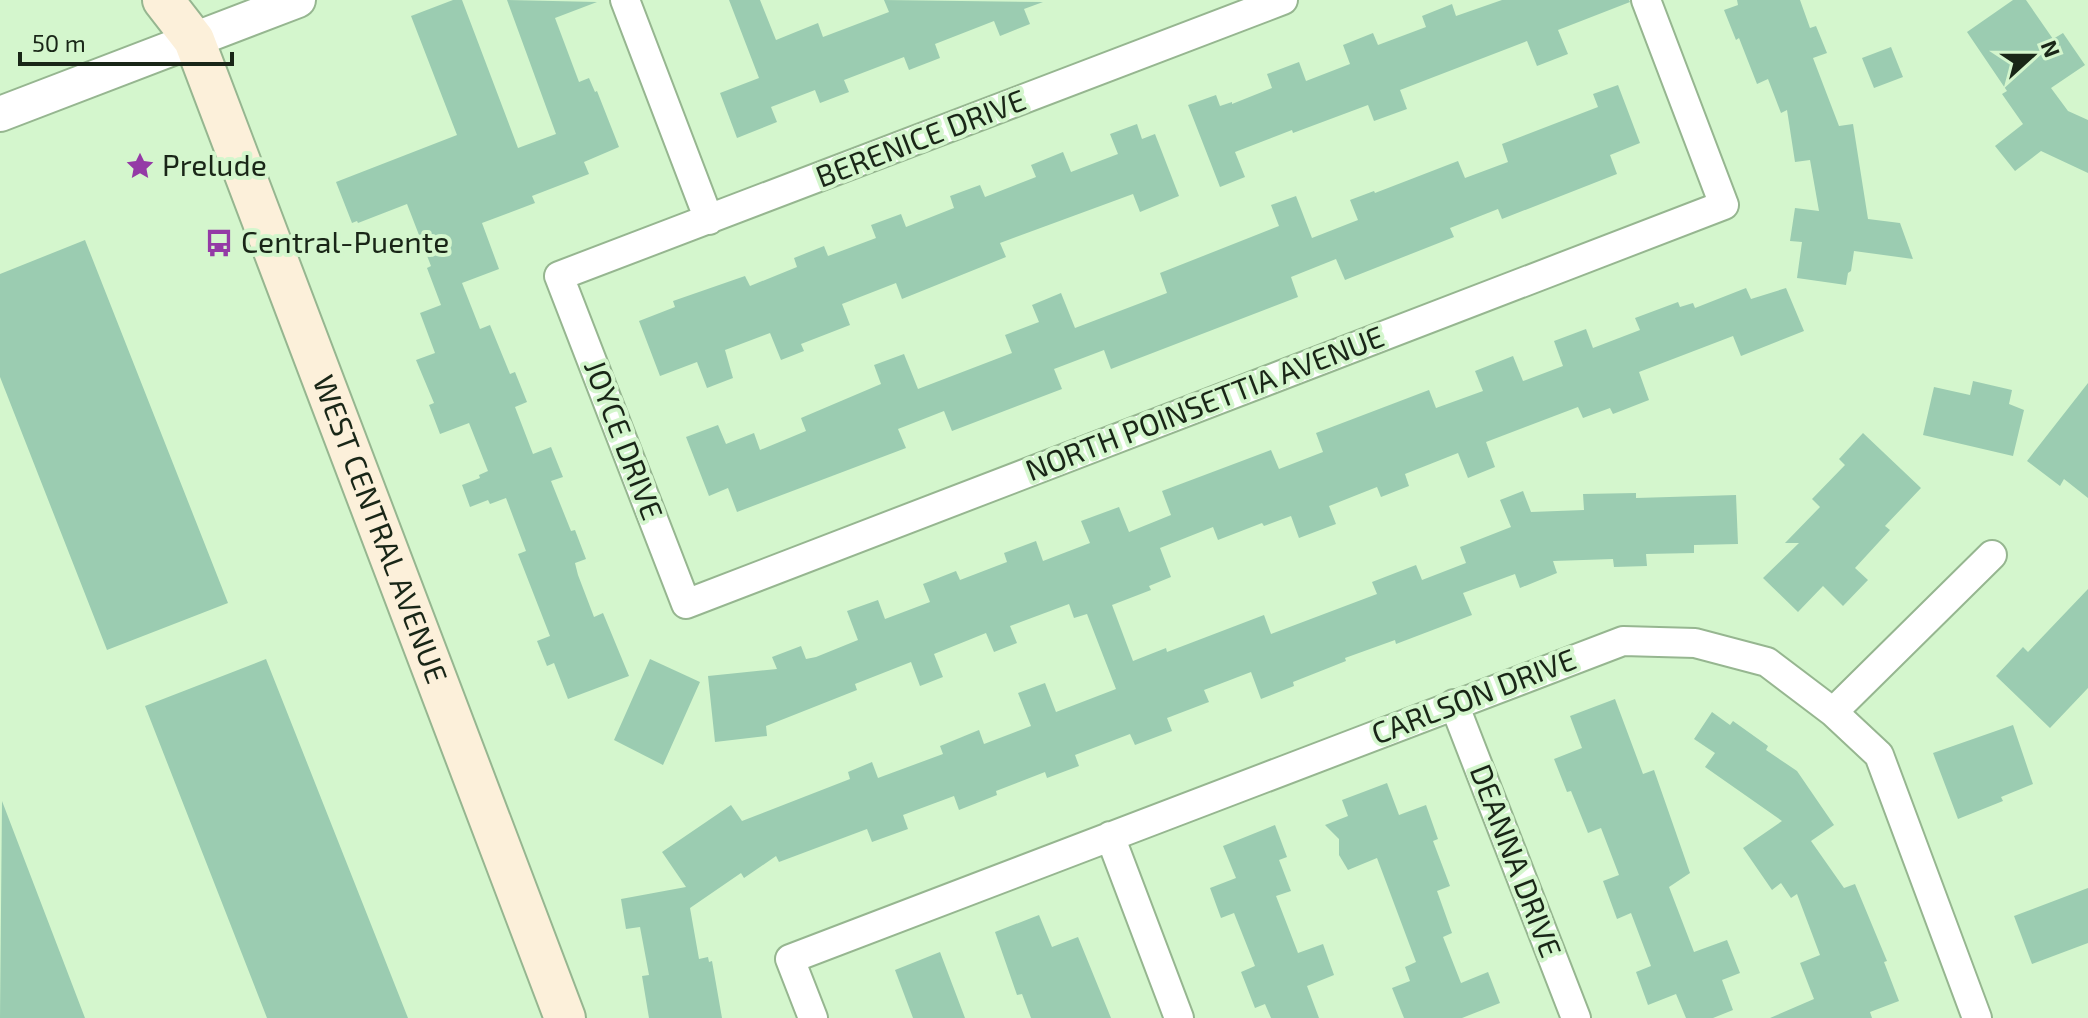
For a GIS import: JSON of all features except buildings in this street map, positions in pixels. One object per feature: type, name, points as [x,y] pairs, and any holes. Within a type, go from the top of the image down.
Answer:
[{"type":"main road","name":"WEST CENTRAL AVENUE","points":[[163,0],[194,40],[565,1018]]},
{"type":"main road","name":"WEST CENTRAL AVENUE","points":[[192,0],[194,40]]},
{"type":"street","points":[[0,114],[298,0]]},
{"type":"street","points":[[625,0],[709,220]]},
{"type":"street","name":"BERENICE DRIVE","points":[[559,276],[1283,0]]},
{"type":"street","name":"NORTH POINSETTIA AVENUE","points":[[686,604],[1724,205],[1646,0]]},
{"type":"street","name":"JOYCE DRIVE","points":[[559,276],[686,604]]},
{"type":"street","points":[[1833,712],[1992,555]]},
{"type":"street","name":"CARLSON DRIVE","points":[[813,1018],[790,959],[1623,641],[1695,643],[1767,662],[1833,712],[1879,755],[1977,1018]]},
{"type":"street","name":"DEANNA DRIVE","points":[[1454,704],[1576,1018]]},
{"type":"street","points":[[1110,836],[1179,1018]]},
{"type":"place","name":"Prelude","points":[[140,166]]},
{"type":"place","name":"Central-Puente","points":[[219,243]]}]
